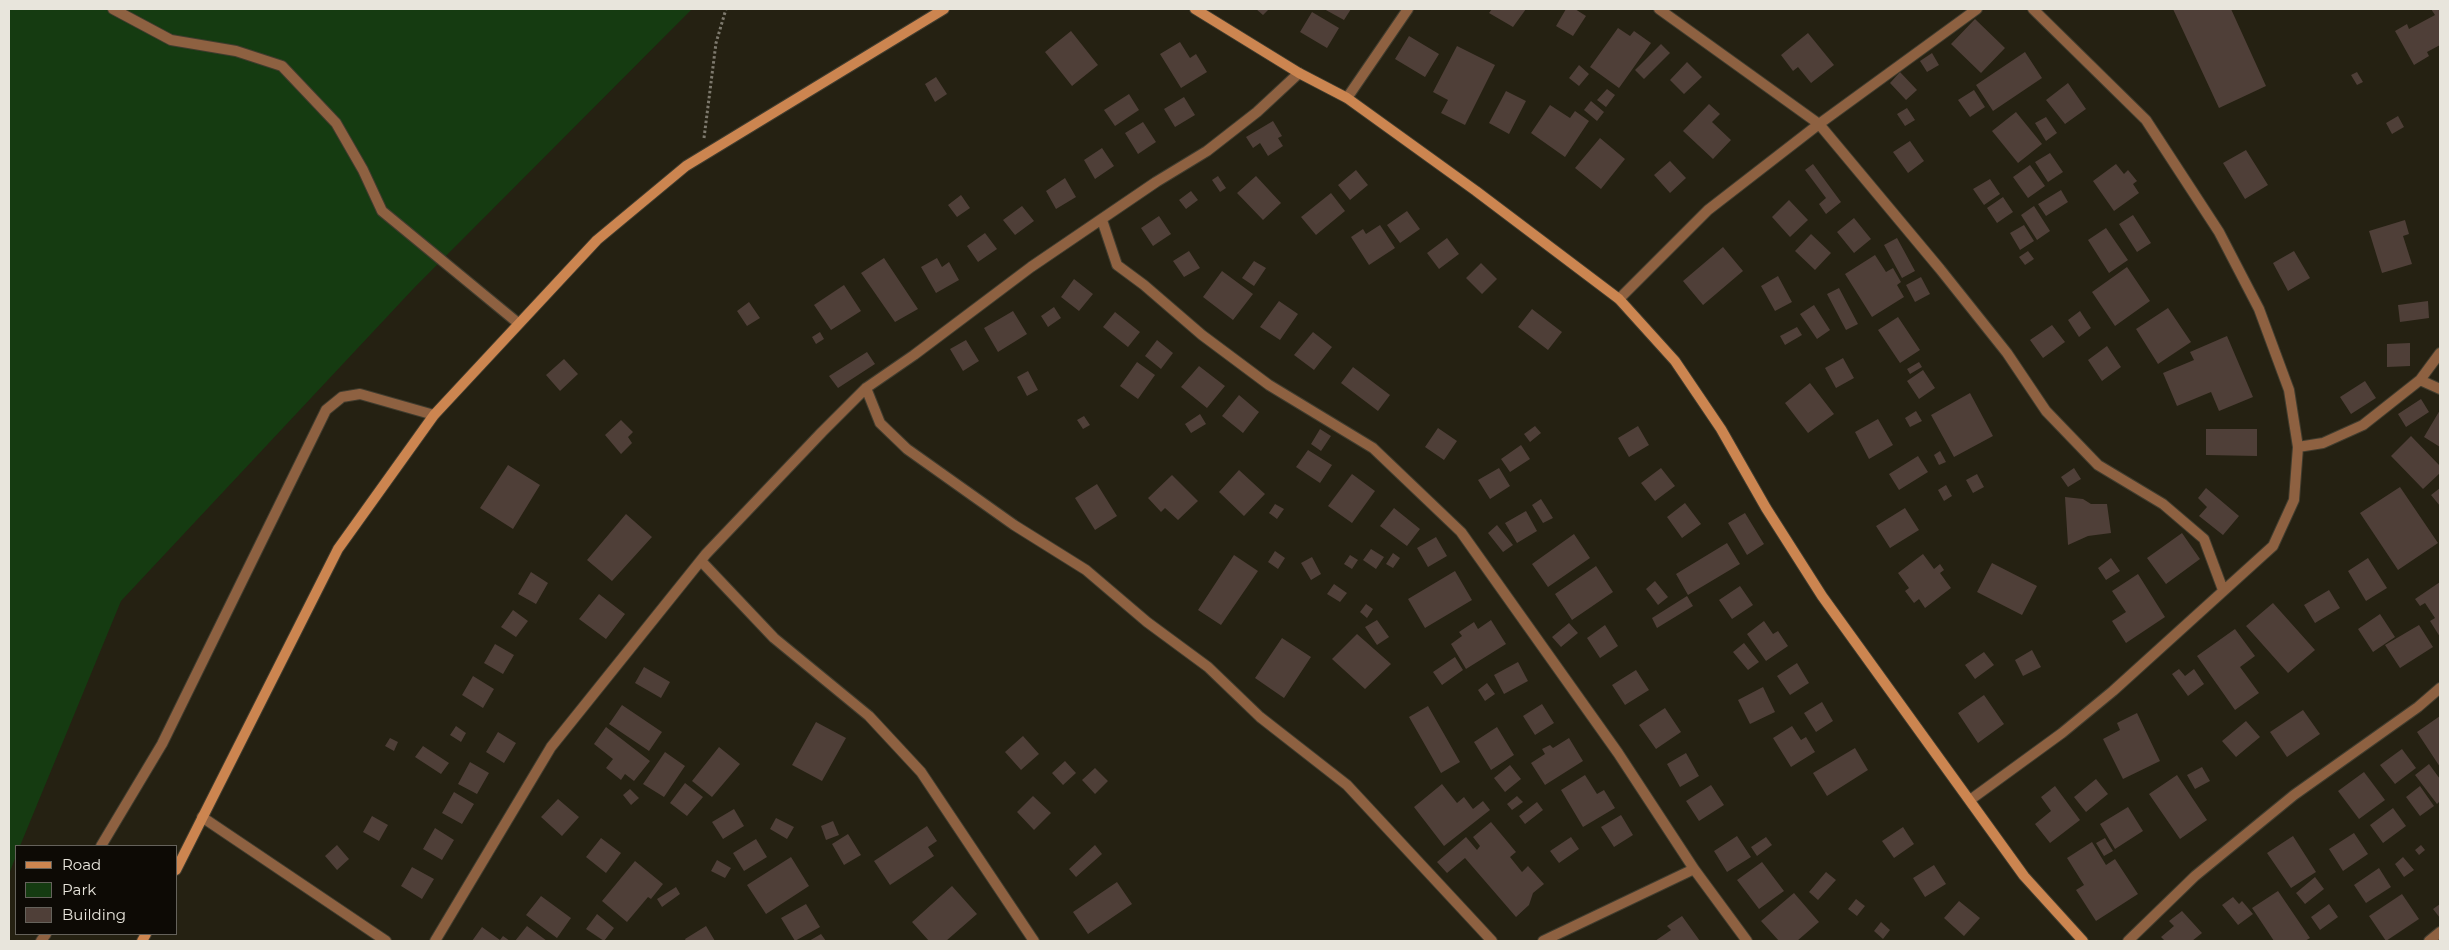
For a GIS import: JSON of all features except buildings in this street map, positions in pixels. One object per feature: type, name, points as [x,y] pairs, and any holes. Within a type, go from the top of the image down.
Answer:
[{"type":"street","points":[[113,9],[170,40],[236,51],[282,66],[336,123],[363,170],[382,211],[518,323]]},
{"type":"street","points":[[178,866],[338,549],[434,415],[597,240],[686,166],[944,9]]},
{"type":"street","points":[[1195,9],[1299,73],[1347,98],[1476,191],[1618,299],[1675,360],[1721,429],[1766,508],[1822,596],[2024,876],[2083,941]]},
{"type":"street","points":[[1347,98],[1408,9]]},
{"type":"street","points":[[1659,9],[1819,124],[1976,315],[2006,353],[2046,411],[2098,465],[2163,504],[2204,539],[2223,590]]},
{"type":"street","points":[[1618,299],[1708,210],[1819,124],[1977,9]]},
{"type":"street","points":[[1970,800],[2062,733],[2114,691],[2273,546],[2294,500],[2298,447],[2289,390],[2259,309],[2219,232],[2146,120],[2033,9]]},
{"type":"street","points":[[435,941],[551,747],[702,562],[706,554],[866,388],[914,355],[1031,267],[1156,182],[1207,151],[1257,112],[1299,73]]},
{"type":"street","points":[[1102,220],[1116,265],[1144,285],[1202,335],[1269,385],[1373,448],[1461,532],[1618,753],[1694,869],[1747,941]]},
{"type":"street","points":[[2298,447],[2323,443],[2363,425],[2420,380],[2440,353]]},
{"type":"street","points":[[2420,380],[2440,389]]},
{"type":"street","points":[[866,388],[880,423],[907,449],[1014,525],[1086,570],[1148,622],[1208,667],[1260,717],[1347,785],[1492,941]]},
{"type":"street","points":[[102,845],[162,744],[326,410],[342,397],[360,394],[434,415]]},
{"type":"street","points":[[702,562],[774,638],[869,716],[921,772],[1034,941]]},
{"type":"street","points":[[2128,941],[2203,870],[2294,795],[2418,707],[2440,688]]},
{"type":"street","points":[[202,817],[386,941]]},
{"type":"street","points":[[1544,941],[1694,869]]},
{"type":"street","points":[[2429,941],[2440,932]]},
{"type":"path","points":[[702,156],[716,43],[726,9]]},
{"type":"green space","points":[[9,9],[692,9],[414,288],[121,601],[20,845],[15,845],[15,859],[9,874]]}]
